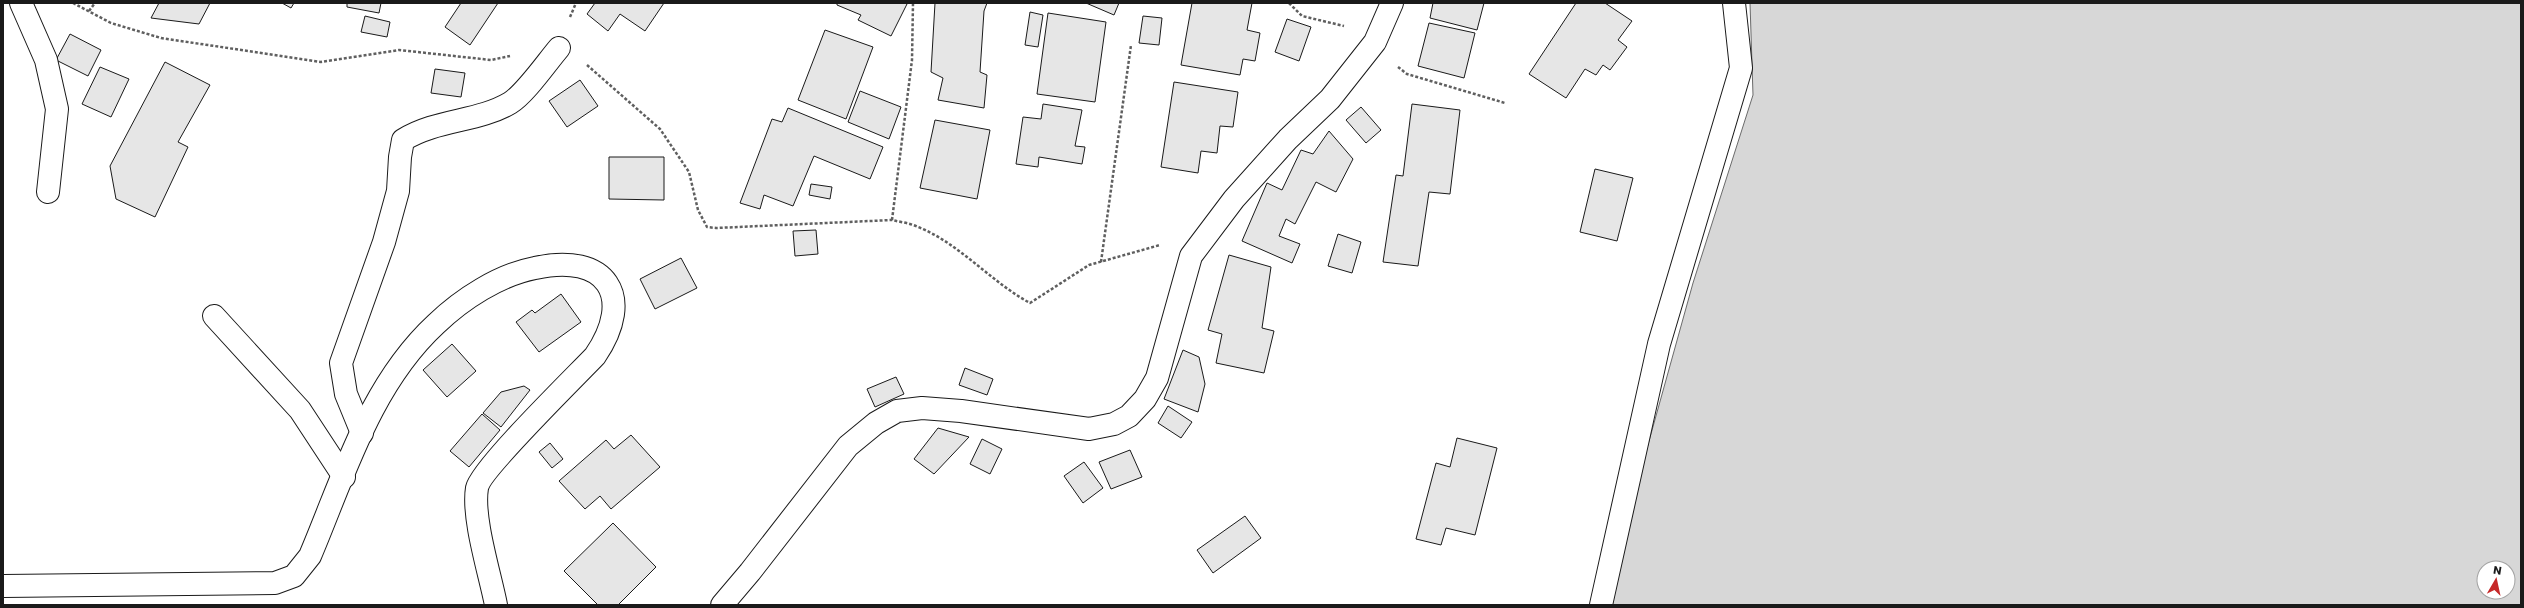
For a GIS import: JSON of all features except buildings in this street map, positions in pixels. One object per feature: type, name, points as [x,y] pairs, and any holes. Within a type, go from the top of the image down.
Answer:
[{"type":"street","points":[[20,3],[46,60],[57,109],[48,192]]},
{"type":"street","points":[[722,605],[750,572],[848,446],[876,423],[897,411],[922,408],[961,411],[1089,429],[1114,424],[1129,416],[1145,399],[1157,378],[1191,256],[1234,199],[1288,139],[1330,99],[1375,42],[1392,3]]},
{"type":"street","points":[[1601,605],[1659,344],[1741,68],[1734,3]]},
{"type":"street","points":[[362,433],[346,394],[342,363],[384,242],[398,192],[400,157],[404,140],[420,130],[482,113],[511,103],[559,48]]},
{"type":"street","points":[[3,586],[275,583],[294,576],[310,556],[362,433],[383,388],[407,354],[436,323],[489,286],[535,268],[570,265],[590,269],[600,275],[610,286],[614,296],[614,315],[608,338],[595,356],[492,464],[477,487],[479,520],[496,605]]},
{"type":"street","points":[[214,316],[300,410],[344,477]]},
{"type":"path","points":[[73,3],[112,23],[161,38],[321,62],[399,50],[491,60],[559,48],[593,69],[660,129],[689,172],[698,210],[707,227],[716,228],[892,220],[918,226],[942,240],[1016,296],[1030,303],[1089,265],[1209,233]]},
{"type":"path","points":[[90,11],[95,3]]},
{"type":"path","points":[[892,220],[912,60],[913,3]]},
{"type":"path","points":[[1289,3],[1302,16],[1379,34],[1384,54],[1407,74],[1505,103]]},
{"type":"path","points":[[1101,262],[1131,45]]},
{"type":"shaded area","points":[[1750,3],[2521,3],[2521,605],[1610,605],[1622,538],[1693,283],[1753,95]]}]
